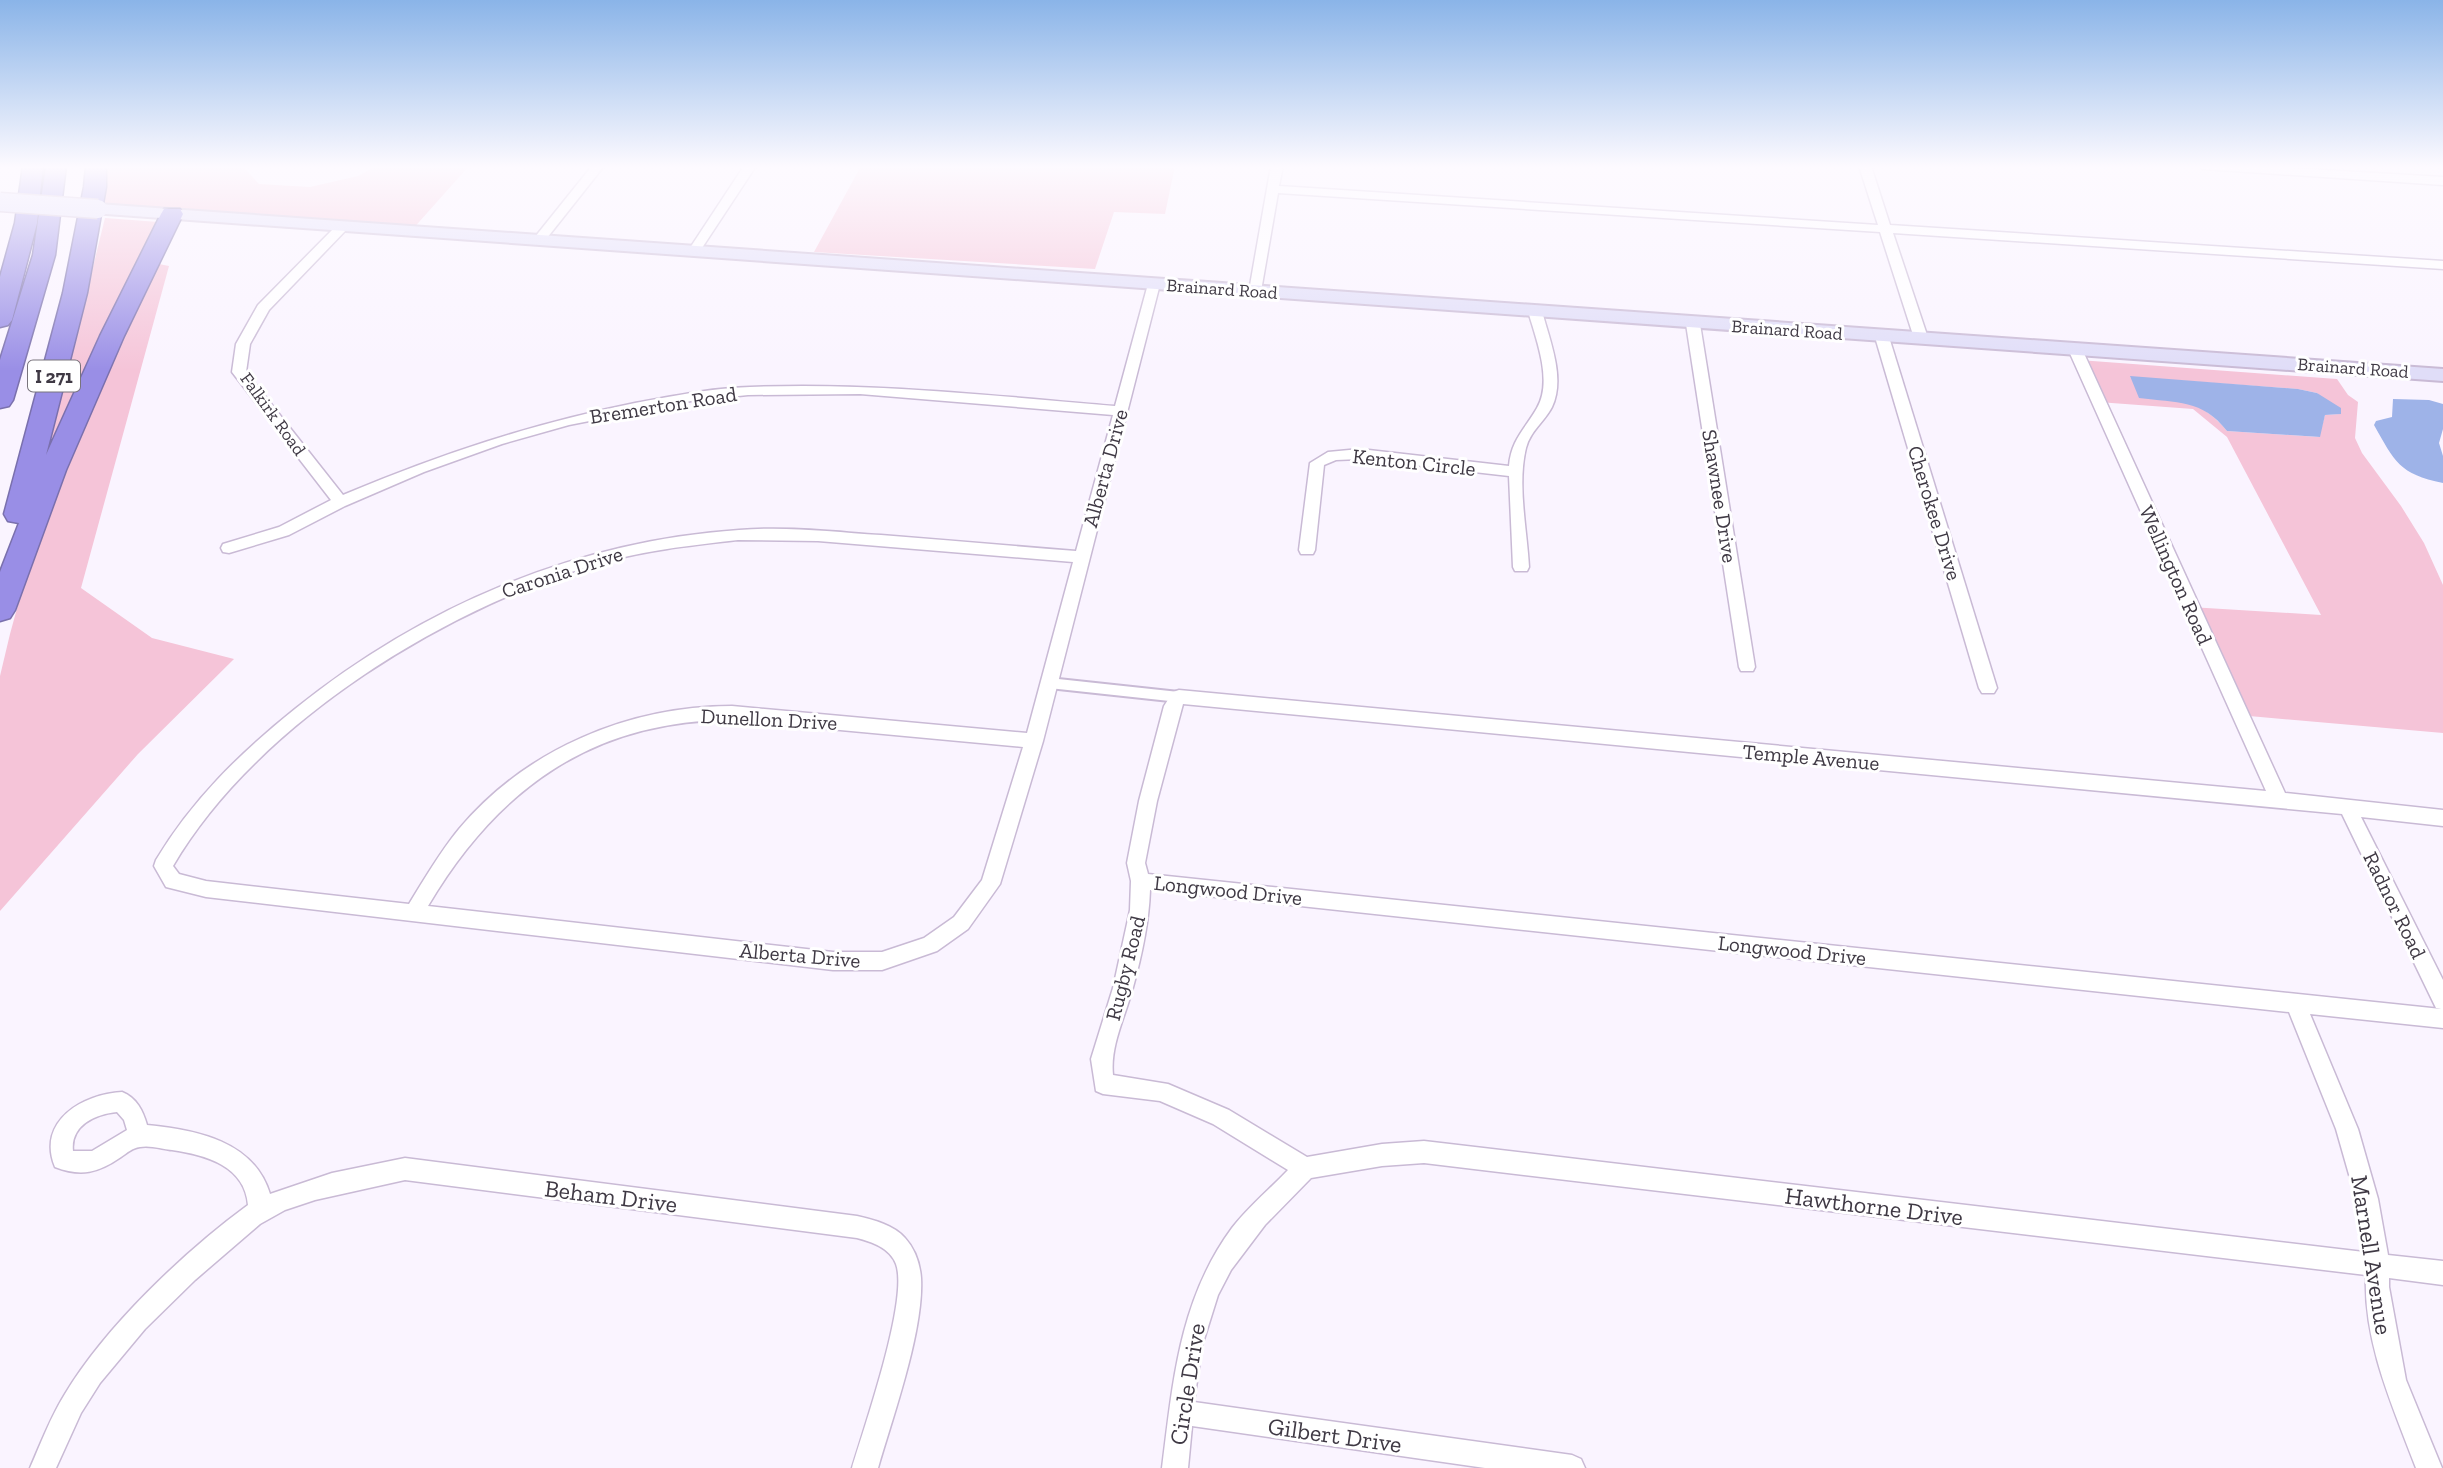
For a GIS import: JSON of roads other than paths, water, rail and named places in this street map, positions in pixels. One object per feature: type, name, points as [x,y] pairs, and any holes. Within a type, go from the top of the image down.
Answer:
[{"type":"highway","points":[[0,320],[23,235]]},
{"type":"highway","points":[[0,400],[44,255],[47,235]]},
{"type":"highway","name":"I 271","points":[[0,583],[75,293],[86,235]]},
{"type":"highway","points":[[0,610],[53,470],[112,336],[162,235]]},
{"type":"main road","name":"Brainard Road","points":[[462,235],[1693,324],[2443,375]]},
{"type":"street","name":"Falkirk Road","points":[[335,235],[263,308],[243,344],[239,372],[340,502]]},
{"type":"street","points":[[539,240],[543,235]]},
{"type":"street","points":[[694,251],[705,235]]},
{"type":"street","points":[[1255,291],[1265,235]]},
{"type":"street","points":[[1887,235],[1921,338]]},
{"type":"street","points":[[1970,235],[2443,265]]},
{"type":"street","name":"Alberta Drive","points":[[173,881],[206,889],[833,961],[882,961],[929,945],[961,923],[990,884],[1034,741],[1154,284]]},
{"type":"street","points":[[1521,567],[1517,472],[1519,448],[1546,404],[1549,391],[1547,358],[1535,311]]},
{"type":"street","name":"Shawnee Drive","points":[[1693,324],[1747,667]]},
{"type":"street","name":"Cherokee Drive","points":[[1882,337],[1988,688]]},
{"type":"street","name":"Wellington Road","points":[[2075,349],[2278,800]]},
{"type":"street","name":"Bremerton Road","points":[[229,548],[284,531],[340,502],[419,469],[497,441],[568,421],[691,397],[748,391],[860,390],[1120,411]]},
{"type":"street","name":"Kenton Circle","points":[[1307,550],[1317,463],[1333,454],[1360,454],[1517,472]]},
{"type":"street","name":"Caronia Drive","points":[[173,881],[163,866],[180,835],[261,747],[323,692],[384,652],[456,612],[514,586],[631,550],[687,539],[739,535],[796,534],[1081,558]]},
{"type":"street","points":[[1049,683],[1178,697]]},
{"type":"street","name":"Temple Avenue","points":[[1178,697],[2278,800],[2443,818]]},
{"type":"street","name":"Rugby Road","points":[[1178,697],[1173,706],[1148,801],[1136,863],[1141,881],[1140,909],[1123,988],[1101,1059],[1103,1084],[1161,1091],[1216,1115],[1305,1168]]},
{"type":"street","name":"Dunellon Drive","points":[[414,912],[446,860],[486,813],[522,779],[572,750],[627,728],[683,715],[732,713],[1034,741]]},
{"type":"street","name":"Radnor Road","points":[[2347,808],[2443,1001]]},
{"type":"street","name":"Longwood Drive","points":[[1141,881],[2443,1019]]},
{"type":"street","name":"Marnell Avenue","points":[[2296,1004],[2347,1129],[2367,1199],[2378,1265],[2377,1287],[2382,1326],[2394,1380],[2429,1468]]},
{"type":"street","points":[[43,1468],[53,1440],[105,1354],[158,1297],[260,1210],[261,1195],[243,1163],[195,1143],[140,1136]]},
{"type":"street","name":"Hawthorne Drive","points":[[1305,1168],[1382,1155],[1424,1152],[2443,1273]]},
{"type":"street","name":"Circle Drive","points":[[1175,1468],[1188,1349],[1196,1315],[1220,1268],[1242,1234],[1305,1168]]},
{"type":"street","name":"Beham Drive","points":[[260,1210],[349,1179],[405,1169],[857,1227],[887,1235],[908,1264],[909,1308],[865,1468]]},
{"type":"street","name":"Gilbert Drive","points":[[1182,1412],[1447,1460],[1572,1468]]},
{"type":"water","points":[[2130,376],[2298,389],[2317,393],[2341,408],[2341,414],[2325,415],[2320,437],[2227,431],[2208,413],[2188,404],[2139,398]]},
{"type":"water","points":[[2393,399],[2429,400],[2443,404],[2443,429],[2439,443],[2443,456],[2443,483],[2407,470],[2387,448],[2374,425],[2376,421],[2392,417]]}]
